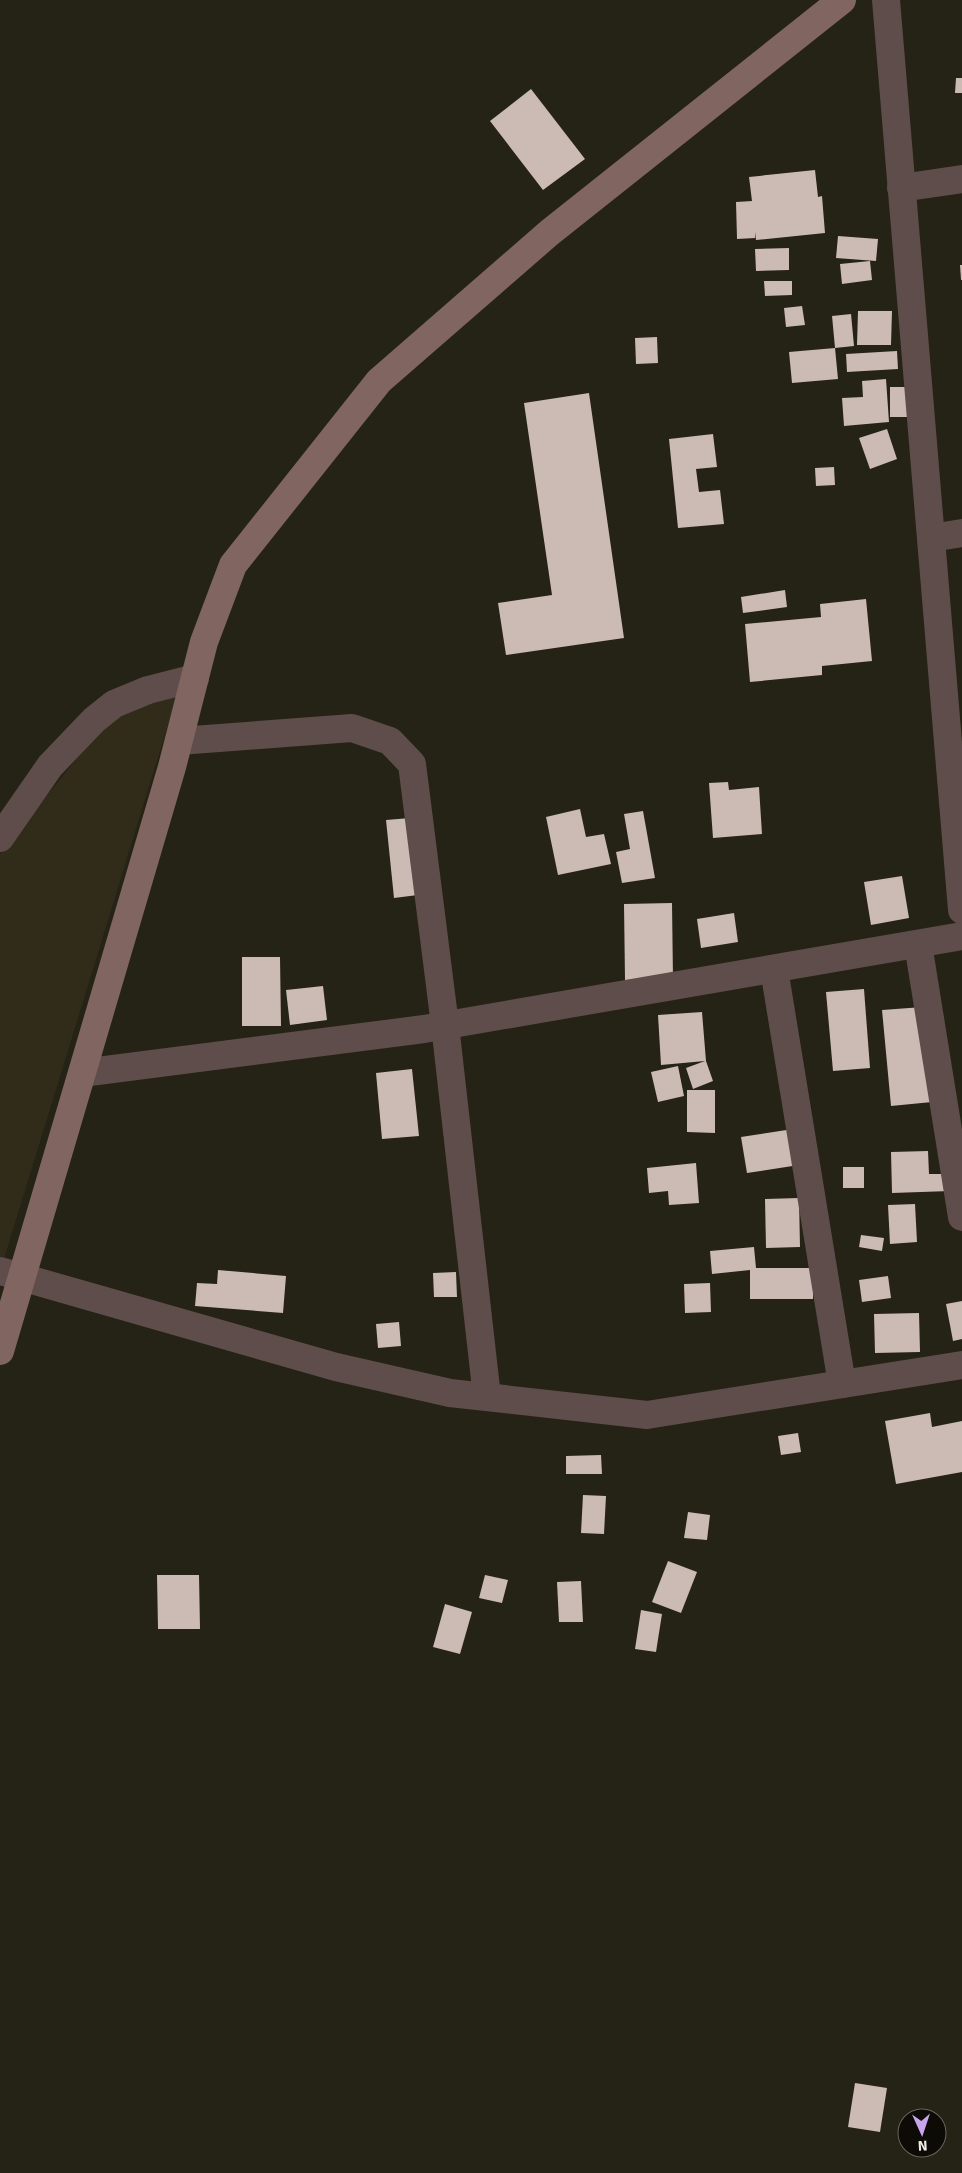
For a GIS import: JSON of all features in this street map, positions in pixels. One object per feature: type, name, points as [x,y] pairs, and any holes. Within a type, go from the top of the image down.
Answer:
[{"type":"main road","points":[[0,1351],[11,1274],[82,1073],[179,741],[204,642],[233,565],[379,381],[549,234],[842,0]]},
{"type":"street","points":[[886,0],[962,910]]},
{"type":"street","points":[[901,188],[962,179]]},
{"type":"street","points":[[931,538],[962,533]]},
{"type":"street","points":[[0,838],[50,766],[94,720],[114,704],[148,690],[195,678]]},
{"type":"street","points":[[179,741],[352,728],[390,741],[412,764],[445,1026],[487,1397]]},
{"type":"street","points":[[82,1073],[445,1026],[962,936]]},
{"type":"street","points":[[918,944],[958,1154],[962,1217]]},
{"type":"street","points":[[774,969],[842,1384]]},
{"type":"street","points":[[11,1274],[336,1367],[450,1393],[647,1415],[962,1365]]},
{"type":"shaded area","points":[[179,689],[0,1272],[0,854],[114,712]]},
{"type":"building","points":[[956,78],[962,78],[962,93],[955,93]]},
{"type":"building","points":[[531,89],[585,159],[543,190],[490,121]]},
{"type":"building","points":[[815,170],[818,197],[822,196],[825,233],[756,240],[755,232],[755,238],[737,239],[736,202],[752,201],[749,177]]},
{"type":"building","points":[[838,236],[878,239],[876,261],[836,258]]},
{"type":"building","points":[[789,248],[789,270],[756,271],[755,249]]},
{"type":"building","points":[[870,261],[872,280],[842,284],[840,264]]},
{"type":"building","points":[[960,265],[962,265],[962,280],[961,280]]},
{"type":"building","points":[[764,281],[792,281],[792,295],[765,296]]},
{"type":"building","points":[[802,306],[805,325],[786,327],[784,308]]},
{"type":"building","points":[[858,311],[892,311],[891,345],[857,345]]},
{"type":"building","points":[[851,314],[854,346],[835,348],[832,316]]},
{"type":"building","points":[[657,337],[658,363],[636,364],[635,338]]},
{"type":"building","points":[[835,348],[838,379],[792,383],[789,352]]},
{"type":"building","points":[[897,351],[898,369],[847,372],[846,354]]},
{"type":"building","points":[[886,379],[889,422],[844,426],[842,398],[863,397],[862,381]]},
{"type":"building","points":[[890,387],[914,387],[914,417],[890,417]]},
{"type":"building","points":[[589,393],[624,638],[506,655],[498,603],[552,595],[524,403]]},
{"type":"building","points":[[887,429],[897,459],[870,469],[859,438]]},
{"type":"building","points":[[713,434],[717,467],[696,469],[699,492],[720,490],[724,524],[678,528],[669,439]]},
{"type":"building","points":[[834,467],[835,485],[816,486],[815,468]]},
{"type":"building","points":[[785,590],[787,607],[743,613],[741,597]]},
{"type":"building","points":[[866,599],[872,661],[822,666],[822,675],[750,682],[745,624],[821,617],[820,604]]},
{"type":"building","points":[[728,782],[729,790],[759,787],[762,834],[713,838],[709,783]]},
{"type":"building","points":[[580,809],[586,837],[604,834],[611,864],[558,875],[546,817]]},
{"type":"building","points":[[643,811],[655,878],[622,883],[616,852],[630,849],[624,814]]},
{"type":"building","points":[[410,818],[418,895],[394,898],[386,820]]},
{"type":"building","points":[[902,876],[909,918],[871,925],[864,882]]},
{"type":"building","points":[[672,903],[673,979],[625,980],[624,904]]},
{"type":"building","points":[[734,913],[738,942],[701,948],[697,919]]},
{"type":"building","points":[[242,957],[280,957],[281,1026],[242,1026]]},
{"type":"building","points":[[323,986],[327,1020],[290,1025],[286,990]]},
{"type":"building","points":[[864,989],[870,1068],[833,1071],[826,992]]},
{"type":"building","points":[[923,1007],[932,1102],[891,1106],[882,1010]]},
{"type":"building","points":[[702,1012],[706,1061],[713,1081],[693,1089],[686,1068],[705,1061],[661,1065],[658,1015]]},
{"type":"building","points":[[678,1066],[684,1096],[658,1102],[651,1072]]},
{"type":"building","points":[[412,1069],[419,1136],[382,1139],[376,1073]]},
{"type":"building","points":[[687,1090],[715,1090],[715,1133],[687,1132]]},
{"type":"building","points":[[793,1129],[799,1165],[747,1173],[741,1137]]},
{"type":"building","points":[[928,1151],[929,1174],[949,1174],[950,1191],[892,1193],[891,1152]]},
{"type":"building","points":[[696,1163],[699,1203],[669,1205],[668,1191],[649,1193],[647,1168]]},
{"type":"building","points":[[843,1167],[864,1167],[864,1188],[843,1188]]},
{"type":"building","points":[[799,1198],[800,1247],[766,1248],[765,1199]]},
{"type":"building","points":[[915,1204],[917,1242],[890,1244],[888,1205]]},
{"type":"building","points":[[861,1235],[884,1238],[882,1251],[859,1247]]},
{"type":"building","points":[[754,1247],[756,1268],[813,1268],[813,1299],[750,1299],[750,1270],[712,1274],[710,1251]]},
{"type":"building","points":[[218,1270],[286,1276],[283,1313],[195,1306],[197,1283],[217,1284]]},
{"type":"building","points":[[456,1272],[457,1297],[434,1297],[433,1273]]},
{"type":"building","points":[[888,1276],[891,1298],[862,1302],[859,1280]]},
{"type":"building","points":[[710,1283],[711,1312],[685,1313],[684,1284]]},
{"type":"building","points":[[962,1301],[962,1339],[953,1341],[946,1304]]},
{"type":"building","points":[[919,1313],[920,1352],[875,1353],[874,1314]]},
{"type":"building","points":[[399,1322],[401,1346],[378,1348],[376,1324]]},
{"type":"building","points":[[930,1413],[932,1427],[962,1421],[962,1472],[896,1484],[885,1421]]},
{"type":"building","points":[[798,1433],[801,1452],[781,1455],[778,1436]]},
{"type":"building","points":[[601,1455],[602,1474],[566,1474],[566,1456]]},
{"type":"building","points":[[583,1495],[606,1496],[604,1534],[581,1533]]},
{"type":"building","points":[[688,1512],[710,1515],[707,1540],[684,1538]]},
{"type":"building","points":[[668,1561],[697,1572],[681,1613],[652,1602]]},
{"type":"building","points":[[157,1575],[199,1575],[200,1629],[158,1629]]},
{"type":"building","points":[[485,1575],[508,1580],[502,1603],[479,1598]]},
{"type":"building","points":[[581,1581],[583,1622],[559,1622],[557,1582]]},
{"type":"building","points":[[445,1604],[472,1612],[460,1654],[433,1647]]},
{"type":"building","points":[[641,1610],[662,1614],[656,1652],[635,1649]]},
{"type":"building","points":[[855,2083],[887,2088],[880,2132],[848,2127]]}]
